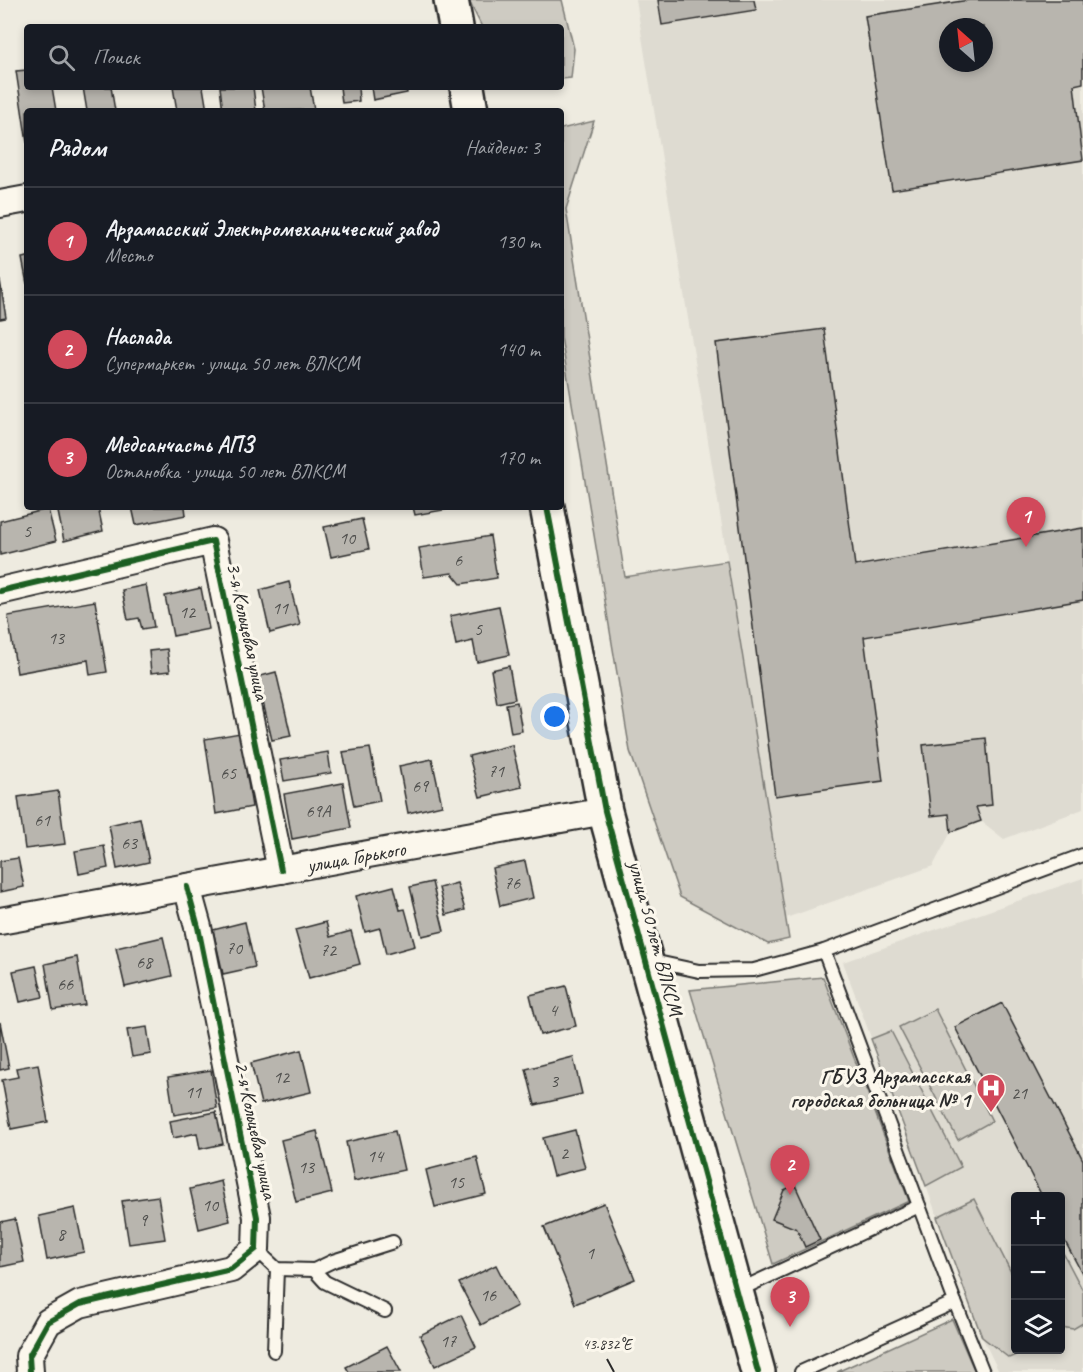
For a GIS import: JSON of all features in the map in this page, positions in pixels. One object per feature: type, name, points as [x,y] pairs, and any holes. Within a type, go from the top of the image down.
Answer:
[{"type":"street","points":[[452,0],[456,24]]},
{"type":"street","points":[[468,90],[470,108]]},
{"type":"street","points":[[0,204],[24,200]]},
{"type":"street","name":"улица 50 лет ВЛКСМ","points":[[548,510],[605,811],[758,1372]]},
{"type":"street","name":"3-я Кольцевая улица","points":[[0,591],[213,541],[281,870]]},
{"type":"street","name":"улица Горького","points":[[0,921],[605,811]]},
{"type":"street","name":"2-я Кольцевая улица","points":[[187,887],[198,927],[258,1217],[256,1250]]},
{"type":"street","points":[[30,1372],[29,1356],[48,1322],[80,1304],[231,1269],[256,1250]]},
{"type":"lane","points":[[644,959],[699,971],[754,970],[824,951],[1083,855]]},
{"type":"lane","points":[[824,951],[983,1372]]},
{"type":"lane","points":[[736,1291],[919,1206]]},
{"type":"lane","points":[[256,1250],[277,1269],[314,1270],[333,1261],[393,1242]]},
{"type":"lane","points":[[274,1351],[277,1269]]},
{"type":"lane","points":[[314,1270],[325,1281],[386,1311]]},
{"type":"lane","points":[[801,1372],[955,1302]]},
{"type":"shaded area","points":[[562,0],[574,49],[571,78],[564,79],[564,24],[480,24],[469,1]]},
{"type":"shaded area","points":[[636,0],[1083,0],[1083,809],[1004,839],[981,821],[951,832],[933,866],[786,918]]},
{"type":"shaded area","points":[[594,121],[566,209],[625,577],[727,561],[789,939],[768,944],[680,897],[630,751],[564,355],[564,128]]},
{"type":"shaded area","name":"ГБУЗ Арзамасская городская больница № 1","points":[[1083,878],[1083,1372],[999,1372],[982,1337],[843,962]]},
{"type":"shaded area","points":[[823,977],[909,1201],[773,1264],[690,990]]},
{"type":"shaded area","points":[[935,1009],[992,1121],[958,1140],[899,1027]]},
{"type":"shaded area","points":[[891,1031],[961,1167],[926,1186],[871,1039]]},
{"type":"shaded area","points":[[974,1199],[1011,1272],[1011,1354],[1018,1354],[1009,1358],[982,1337],[937,1217]]},
{"type":"shaded area","points":[[1065,1257],[1083,1291],[1083,1323],[1073,1329],[1065,1328]]},
{"type":"shaded area","points":[[952,1319],[975,1372],[837,1372]]},
{"type":"building","points":[[658,0],[754,0],[756,10],[662,25]]},
{"type":"building","points":[[969,0],[1083,0],[1083,83],[1074,85],[1083,160],[892,190],[865,16]]},
{"type":"building","points":[[24,70],[24,90],[52,90],[56,108],[24,108],[24,123],[16,71]]},
{"type":"building","points":[[84,90],[112,90],[114,108],[86,108]]},
{"type":"building","points":[[174,90],[204,90],[206,108],[176,108]]},
{"type":"building","points":[[220,90],[253,90],[256,108],[223,108]]},
{"type":"building","points":[[262,90],[311,90],[314,108],[264,108]]},
{"type":"building","points":[[340,90],[358,90],[359,101],[342,103]]},
{"type":"building","points":[[371,90],[406,90],[407,93],[373,100]]},
{"type":"building","points":[[0,280],[6,318],[0,319]]},
{"type":"building","points":[[824,329],[855,566],[1083,528],[1083,600],[864,637],[883,781],[775,796],[716,343]]},
{"type":"building","points":[[48,510],[56,541],[0,555],[0,521]]},
{"type":"building","points":[[58,510],[99,510],[103,531],[64,541]]},
{"type":"building","points":[[133,510],[185,510],[186,515],[136,525]]},
{"type":"building","points":[[414,510],[443,510],[415,515]]},
{"type":"building","points":[[362,519],[369,549],[331,557],[324,527]]},
{"type":"building","points":[[490,536],[497,578],[461,584],[452,573],[424,577],[419,548]]},
{"type":"building","points":[[289,582],[300,625],[270,633],[260,590]]},
{"type":"building","points":[[146,585],[154,627],[142,629],[139,618],[128,620],[122,590]]},
{"type":"building","points":[[201,588],[209,629],[173,636],[165,596]]},
{"type":"building","points":[[95,601],[107,672],[90,675],[88,660],[17,673],[8,616]]},
{"type":"building","points":[[499,606],[509,655],[477,662],[473,641],[456,645],[450,616]]},
{"type":"building","points":[[167,649],[170,671],[151,673],[149,651]]},
{"type":"building","points":[[509,666],[515,699],[497,703],[491,670]]},
{"type":"building","points":[[276,672],[291,736],[272,740],[257,677]]},
{"type":"building","points":[[517,702],[522,731],[511,733],[506,704]]},
{"type":"building","points":[[240,733],[252,807],[216,814],[205,739]]},
{"type":"building","points":[[986,738],[992,805],[976,807],[981,821],[951,832],[949,814],[931,816],[923,745]]},
{"type":"building","points":[[512,745],[522,787],[480,797],[469,756]]},
{"type":"building","points":[[370,748],[380,801],[354,806],[343,752]]},
{"type":"building","points":[[328,752],[331,773],[284,781],[280,760]]},
{"type":"building","points":[[432,759],[442,805],[408,813],[399,766]]},
{"type":"building","points":[[343,783],[351,828],[292,839],[284,794]]},
{"type":"building","points":[[58,791],[65,844],[25,849],[18,797]]},
{"type":"building","points":[[140,818],[149,862],[117,869],[109,825]]},
{"type":"building","points":[[104,846],[108,868],[79,874],[75,851]]},
{"type":"building","points":[[18,858],[24,887],[0,892],[0,861]]},
{"type":"building","points":[[525,861],[533,898],[500,906],[492,868]]},
{"type":"building","points":[[432,882],[444,931],[422,936],[410,887]]},
{"type":"building","points":[[457,883],[465,910],[446,915],[439,888]]},
{"type":"building","points":[[394,886],[400,910],[405,909],[415,946],[386,954],[380,928],[365,932],[356,896]]},
{"type":"building","points":[[245,922],[255,967],[223,974],[213,930]]},
{"type":"building","points":[[326,922],[330,937],[351,931],[360,964],[309,978],[295,930]]},
{"type":"building","points":[[163,937],[172,976],[125,987],[116,948]]},
{"type":"building","points":[[77,957],[85,1005],[53,1010],[45,964]]},
{"type":"building","points":[[36,966],[43,997],[20,1002],[13,971]]},
{"type":"building","points":[[566,986],[576,1026],[540,1035],[530,995]]},
{"type":"building","name":"ГБУЗ Арзамасская городская больница № 1","points":[[1002,1003],[1083,1160],[1083,1275],[1065,1241],[1065,1192],[1040,1192],[955,1027]]},
{"type":"building","points":[[0,1022],[9,1068],[0,1070]]},
{"type":"building","points":[[147,1027],[151,1054],[132,1057],[127,1030]]},
{"type":"building","points":[[301,1050],[311,1092],[261,1104],[251,1063]]},
{"type":"building","points":[[573,1057],[582,1094],[535,1105],[526,1069]]},
{"type":"building","points":[[38,1064],[48,1122],[11,1129],[2,1080],[18,1077],[16,1068]]},
{"type":"building","points":[[211,1070],[217,1108],[174,1115],[168,1077]]},
{"type":"building","points":[[216,1112],[223,1144],[200,1149],[197,1133],[173,1138],[170,1121]]},
{"type":"building","points":[[575,1130],[585,1168],[553,1176],[543,1138]]},
{"type":"building","points":[[317,1131],[332,1193],[296,1202],[281,1140]]},
{"type":"building","points":[[395,1131],[404,1170],[354,1181],[346,1142]]},
{"type":"building","points":[[477,1157],[486,1194],[435,1207],[426,1170]]},
{"type":"building","points":[[221,1181],[230,1221],[199,1229],[190,1189]]},
{"type":"building","points":[[795,1185],[820,1240],[805,1247],[797,1229],[772,1219],[784,1190]]},
{"type":"building","points":[[158,1196],[165,1239],[129,1244],[122,1201]]},
{"type":"building","points":[[604,1203],[635,1279],[575,1304],[544,1227]]},
{"type":"building","points":[[75,1208],[84,1252],[47,1260],[39,1216]]},
{"type":"building","points":[[15,1219],[24,1262],[0,1267],[0,1222]]},
{"type":"building","points":[[496,1265],[517,1306],[481,1325],[459,1283]]},
{"type":"building","points":[[461,1315],[476,1347],[435,1366],[420,1335]]},
{"type":"building","points":[[387,1346],[401,1372],[349,1372],[346,1367]]},
{"type":"cycle path","points":[[548,510],[605,811],[758,1372]]},
{"type":"cycle path","points":[[0,591],[213,541],[281,870]]},
{"type":"cycle path","points":[[30,1372],[29,1356],[48,1322],[80,1304],[231,1269],[256,1249],[257,1217],[198,927],[187,887]]},
{"type":"place","name":"Арзамасский Электромеханический завод","points":[[1026,547]]},
{"type":"place","name":"ГБУЗ Арзамасская городская больница № 1","points":[[991,1114]]},
{"type":"place","name":"Наслада","points":[[790,1195]]},
{"type":"place","name":"Медсанчасть АПЗ","points":[[790,1327]]}]
